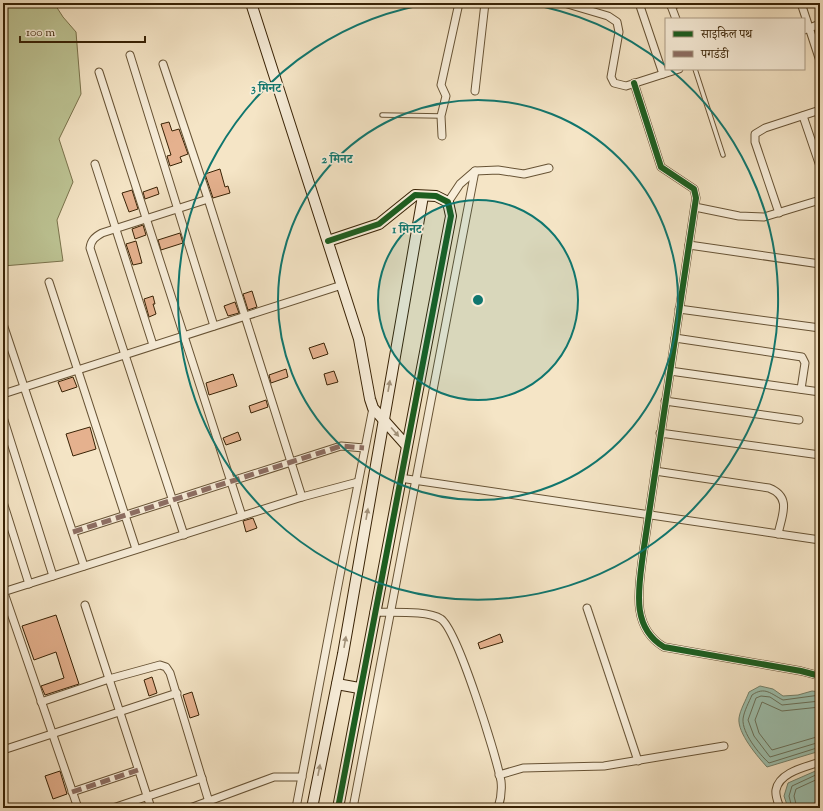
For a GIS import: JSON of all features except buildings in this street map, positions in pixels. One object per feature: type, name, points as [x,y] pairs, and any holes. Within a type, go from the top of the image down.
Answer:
[{"type":"street","points":[[251,3],[361,346],[368,391],[373,408],[406,445]]},
{"type":"street","points":[[442,136],[441,116],[446,96],[441,85],[459,3]]},
{"type":"street","points":[[476,90],[485,3]]},
{"type":"street","points":[[564,3],[614,19],[619,29],[612,70],[612,80],[614,83],[620,85],[634,83],[676,70]]},
{"type":"street","points":[[676,18],[671,4],[679,3]]},
{"type":"street","points":[[801,3],[804,18]]},
{"type":"street","points":[[640,6],[664,74]]},
{"type":"street","points":[[820,24],[807,29],[820,61]]},
{"type":"street","points":[[130,55],[214,326]]},
{"type":"street","points":[[163,64],[208,199],[302,497]]},
{"type":"street","points":[[99,72],[242,516]]},
{"type":"street","points":[[634,83],[659,162],[665,171],[694,189],[696,193],[643,554],[638,606],[645,628],[659,644],[672,650],[801,671],[820,676]]},
{"type":"street","points":[[779,213],[755,142],[755,134],[765,128],[820,110]]},
{"type":"street","points":[[803,116],[820,166]]},
{"type":"street","points":[[95,164],[153,345]]},
{"type":"street","points":[[338,808],[359,688],[451,216],[448,202],[460,184],[475,171],[498,170],[524,174],[548,168]]},
{"type":"street","points":[[353,808],[414,480],[475,171]]},
{"type":"street","points":[[328,241],[379,224],[415,196],[436,196],[448,202]]},
{"type":"street","points":[[312,808],[337,684],[423,196]]},
{"type":"street","points":[[184,535],[90,248],[94,237],[116,228],[208,199]]},
{"type":"street","points":[[695,207],[750,218],[764,217],[820,200]]},
{"type":"street","points":[[689,245],[820,264]]},
{"type":"street","points":[[49,282],[76,370],[136,549]]},
{"type":"street","points":[[3,394],[342,284]]},
{"type":"street","points":[[679,309],[820,328]]},
{"type":"street","points":[[3,324],[84,566]]},
{"type":"street","points":[[675,338],[802,357],[805,363],[801,389]]},
{"type":"street","points":[[670,371],[820,392]]},
{"type":"street","points":[[665,401],[799,420]]},
{"type":"street","points":[[296,808],[364,448],[373,408]]},
{"type":"street","points":[[3,417],[53,576]]},
{"type":"street","points":[[660,433],[820,455]]},
{"type":"street","points":[[73,532],[341,446],[364,448]]},
{"type":"street","points":[[655,470],[769,488],[778,491],[783,499],[778,534]]},
{"type":"street","points":[[400,478],[820,540]]},
{"type":"street","points":[[78,808],[3,591],[302,497],[358,482]]},
{"type":"street","points":[[3,502],[29,584]]},
{"type":"street","points":[[85,605],[151,808]]},
{"type":"street","points":[[587,608],[638,761]]},
{"type":"street","points":[[374,612],[434,616],[445,623],[450,629],[464,663],[499,775],[501,793],[498,808]]},
{"type":"street","points":[[42,702],[109,679],[160,665],[166,667],[170,673],[177,693],[209,802]]},
{"type":"street","points":[[337,684],[359,688]]},
{"type":"street","points":[[3,750],[177,693]]},
{"type":"street","points":[[499,775],[532,766],[604,766],[724,746]]},
{"type":"street","points":[[780,808],[776,796],[776,789],[780,781],[791,773],[820,762]]},
{"type":"street","points":[[72,792],[138,770]]},
{"type":"street","points":[[190,808],[274,778],[302,777]]},
{"type":"street","points":[[113,808],[202,778]]},
{"type":"lane","points":[[695,70],[723,155]]},
{"type":"lane","points":[[382,115],[441,116]]},
{"type":"shaded area","points":[[3,3],[54,3],[63,17],[76,32],[81,94],[59,139],[73,182],[57,220],[63,261],[3,266]]},
{"type":"water","points":[[760,686],[773,689],[783,696],[798,695],[812,691],[820,692],[820,751],[767,767],[749,744],[741,731],[739,724],[739,718],[749,692]]},
{"type":"water","points":[[820,769],[820,808],[788,808],[784,796],[788,783]]},
{"type":"marked path","points":[[73,532],[341,446],[364,448]]},
{"type":"marked path","points":[[72,792],[138,770]]},
{"type":"cycle path","points":[[634,83],[661,167],[694,189],[696,198],[643,554],[639,593],[641,617],[646,629],[653,639],[664,647],[801,671],[820,676]]},
{"type":"cycle path","points":[[328,241],[379,224],[415,195],[436,196],[448,202],[451,216],[338,808]]}]
